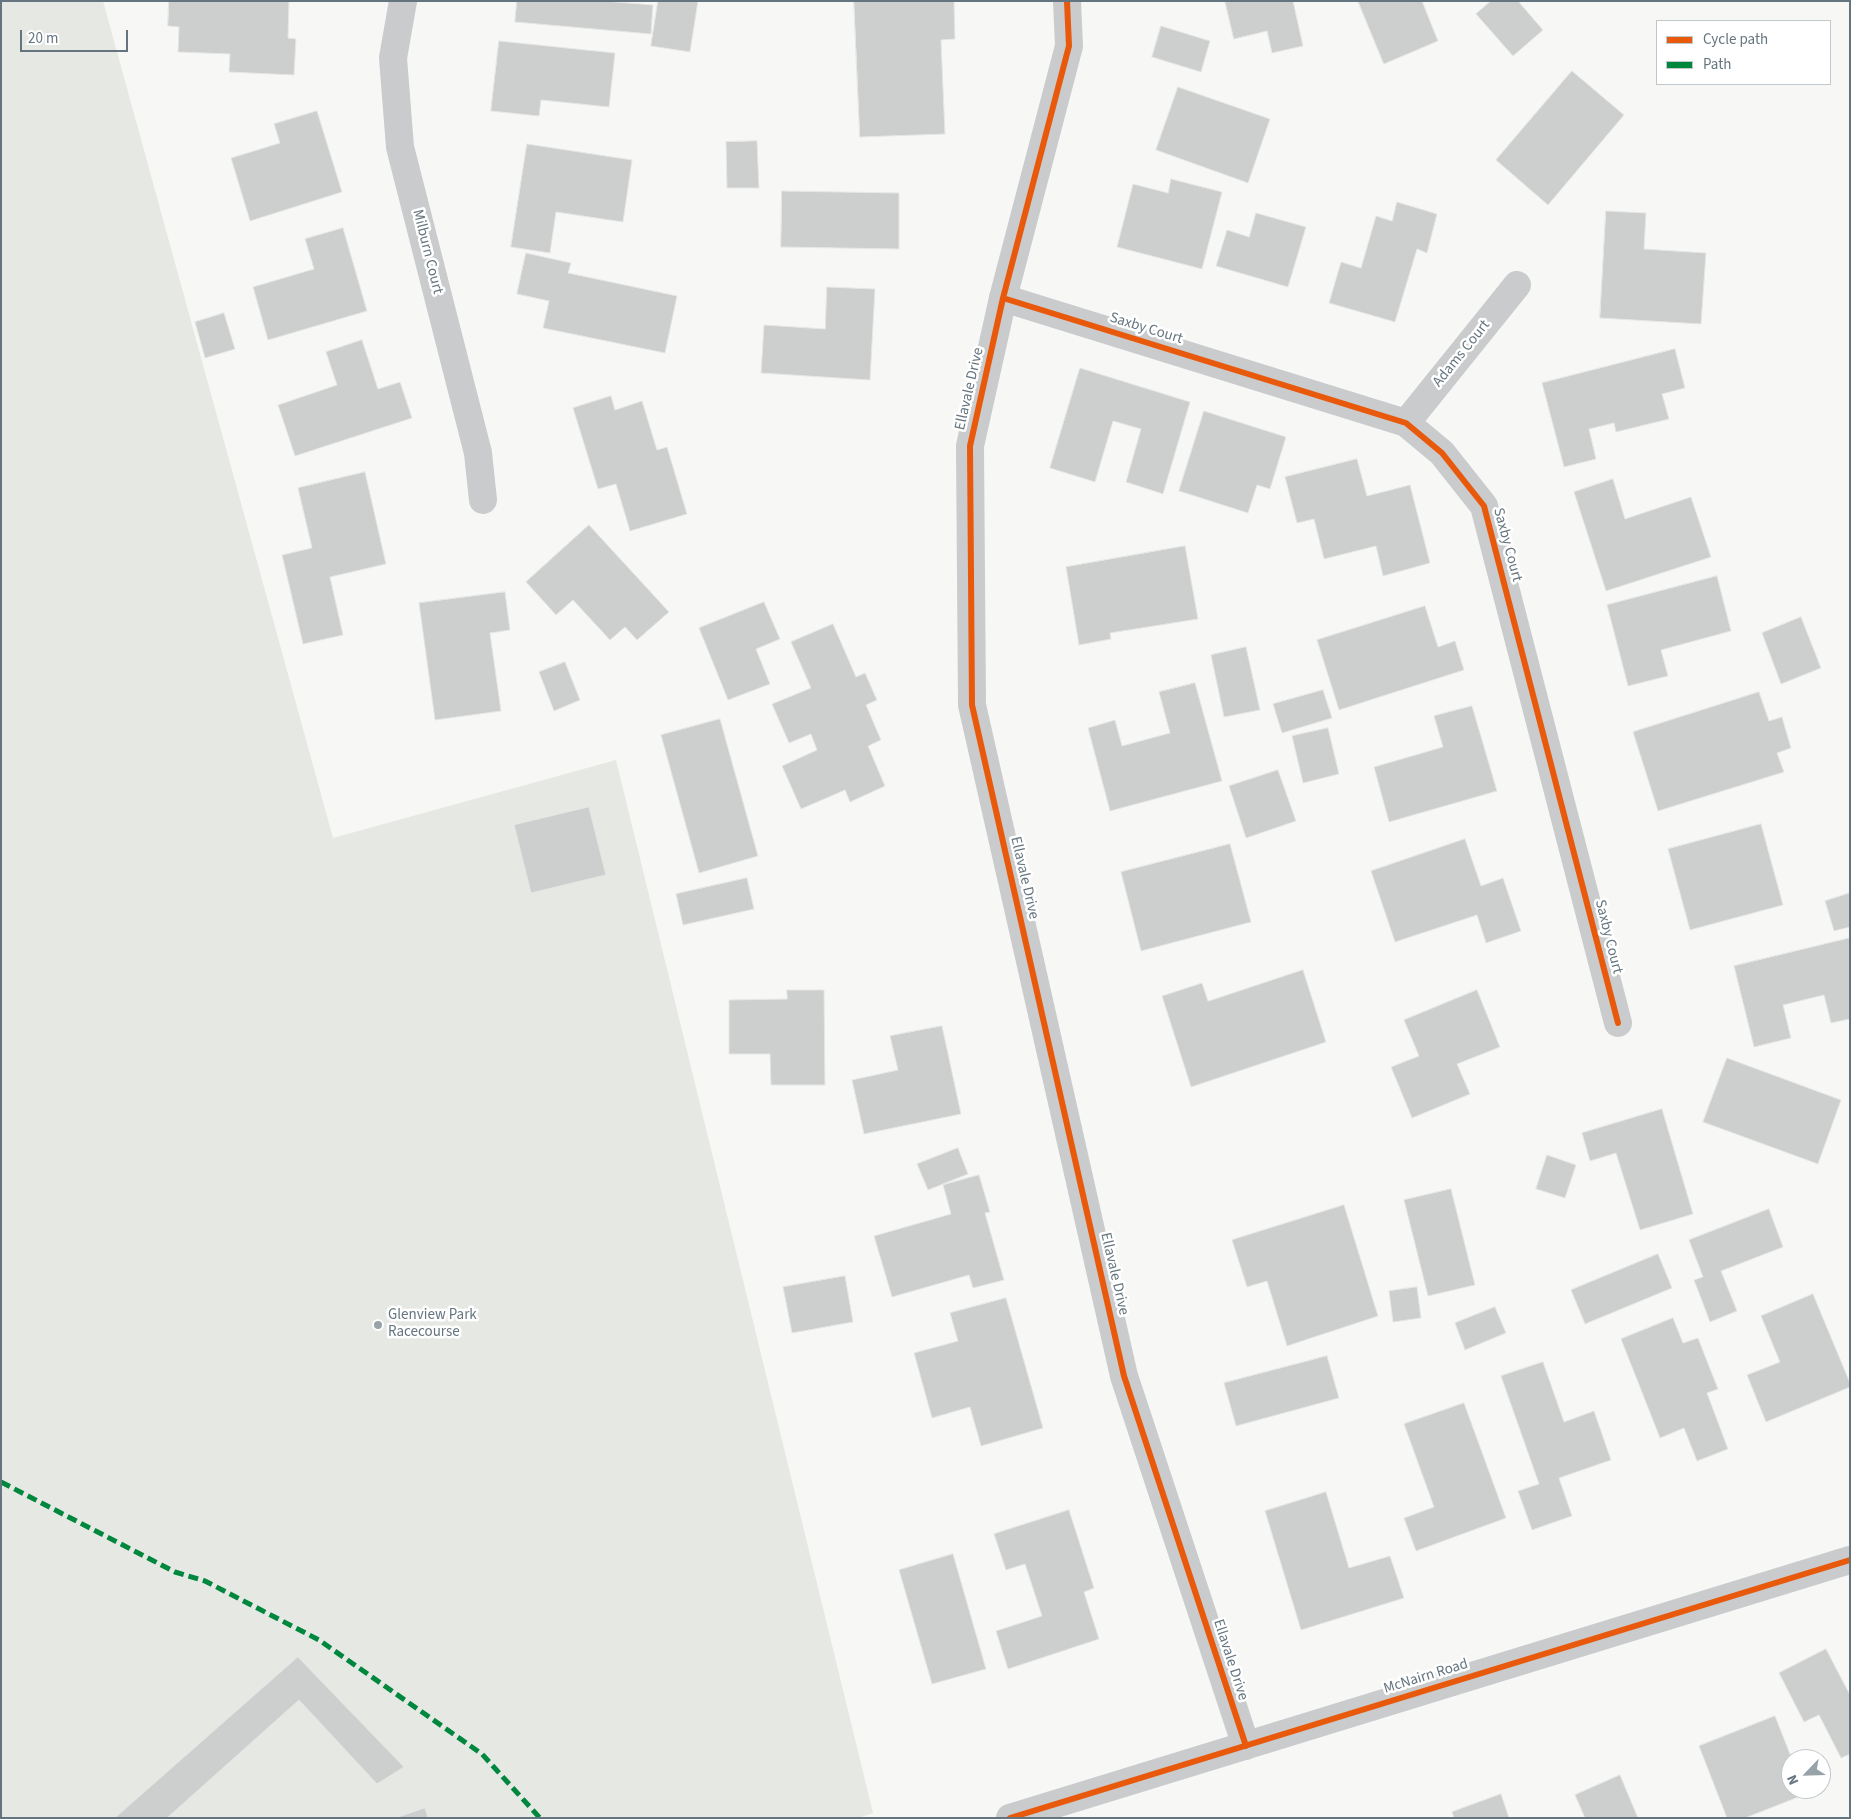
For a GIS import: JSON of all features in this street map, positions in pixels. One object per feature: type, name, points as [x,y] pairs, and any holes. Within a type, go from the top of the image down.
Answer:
[{"type":"street","name":"Milburn Court","points":[[403,1],[393,58],[400,147],[478,452],[483,500]]},
{"type":"street","name":"Ellavale Drive","points":[[1067,1],[1069,46],[1003,298],[970,446],[972,705],[1124,1376],[1246,1746]]},
{"type":"street","name":"Adams Court","points":[[1406,423],[1517,285]]},
{"type":"street","name":"Saxby Court","points":[[1003,298],[1406,423],[1442,453],[1484,506],[1618,1023]]},
{"type":"street","name":"McNairn Road","points":[[1026,1815],[1850,1560]]},
{"type":"shaded area","name":"Glenview Park Racecourse","points":[[1,1],[103,1],[333,838],[616,760],[873,1813],[858,1818],[1,1818]]},
{"type":"building","points":[[169,1],[289,1],[288,38],[296,39],[294,75],[229,72],[230,54],[178,52],[179,27],[168,26]]},
{"type":"building","points":[[517,1],[604,1],[653,5],[651,34],[515,22]]},
{"type":"building","points":[[658,1],[698,1],[690,52],[651,46]]},
{"type":"building","points":[[854,1],[954,1],[955,39],[941,40],[945,134],[860,137]]},
{"type":"building","points":[[1225,1],[1293,1],[1303,46],[1272,53],[1267,31],[1234,39]]},
{"type":"building","points":[[1358,1],[1422,1],[1438,41],[1384,64]]},
{"type":"building","points":[[1491,1],[1518,1],[1543,30],[1513,56],[1476,14]]},
{"type":"building","points":[[1161,26],[1210,41],[1201,72],[1152,57]]},
{"type":"building","points":[[499,41],[615,53],[609,107],[541,100],[539,116],[491,111]]},
{"type":"building","points":[[1572,71],[1624,115],[1548,205],[1496,160]]},
{"type":"building","points":[[1178,87],[1270,119],[1248,183],[1156,150]]},
{"type":"building","points":[[317,111],[342,192],[250,221],[231,158],[280,143],[274,124]]},
{"type":"building","points":[[757,141],[759,188],[727,188],[726,142]]},
{"type":"building","points":[[527,144],[632,160],[623,222],[556,212],[550,253],[511,247]]},
{"type":"building","points":[[1171,179],[1222,192],[1202,269],[1117,247],[1133,184],[1168,193]]},
{"type":"building","points":[[782,191],[899,193],[899,249],[781,247]]},
{"type":"building","points":[[1397,202],[1437,214],[1427,253],[1417,249],[1395,322],[1329,303],[1341,262],[1361,268],[1376,216],[1392,221]]},
{"type":"building","points":[[1606,211],[1646,213],[1644,249],[1706,253],[1701,324],[1600,318]]},
{"type":"building","points":[[1256,213],[1306,227],[1288,287],[1216,266],[1227,230],[1249,237]]},
{"type":"building","points":[[343,228],[367,311],[268,340],[253,287],[314,269],[305,239]]},
{"type":"building","points":[[526,253],[571,263],[568,273],[677,296],[665,353],[543,328],[549,301],[517,294]]},
{"type":"building","points":[[827,287],[875,289],[870,380],[761,373],[764,325],[825,329]]},
{"type":"building","points":[[224,313],[235,349],[205,358],[195,322]]},
{"type":"building","points":[[362,340],[378,389],[400,382],[412,418],[295,456],[278,405],[337,385],[326,352]]},
{"type":"building","points":[[1675,349],[1685,388],[1662,394],[1669,419],[1616,432],[1614,423],[1589,429],[1596,459],[1564,467],[1542,383]]},
{"type":"building","points":[[1080,368],[1190,402],[1163,494],[1126,482],[1141,429],[1113,421],[1095,482],[1050,468]]},
{"type":"building","points":[[611,396],[615,410],[642,401],[657,450],[667,447],[687,514],[630,531],[616,484],[598,489],[573,408]]},
{"type":"building","points":[[1204,411],[1286,437],[1270,489],[1257,485],[1248,513],[1179,491]]},
{"type":"building","points":[[1357,459],[1367,496],[1410,485],[1430,563],[1383,576],[1376,546],[1324,559],[1314,519],[1297,523],[1285,477]]},
{"type":"building","points":[[365,472],[386,564],[330,577],[343,635],[303,644],[282,555],[312,548],[298,488]]},
{"type":"building","points":[[1613,479],[1625,519],[1691,497],[1711,557],[1606,591],[1574,492]]},
{"type":"building","points":[[589,525],[669,612],[637,640],[625,627],[610,640],[573,600],[556,615],[526,582]]},
{"type":"building","points":[[1185,546],[1198,619],[1110,633],[1111,639],[1079,645],[1066,567]]},
{"type":"building","points":[[1717,576],[1731,631],[1661,650],[1668,676],[1628,686],[1607,605]]},
{"type":"building","points":[[505,592],[510,630],[490,633],[501,711],[435,720],[419,603]]},
{"type":"building","points":[[764,602],[780,639],[756,649],[770,684],[728,700],[699,628]]},
{"type":"building","points":[[1425,606],[1438,647],[1455,641],[1464,670],[1339,710],[1317,640]]},
{"type":"building","points":[[1801,617],[1821,668],[1781,684],[1762,633]]},
{"type":"building","points":[[833,624],[856,677],[865,673],[877,700],[866,705],[881,740],[868,746],[885,786],[850,802],[845,790],[801,809],[782,766],[817,750],[811,734],[789,743],[772,704],[811,688],[791,642]]},
{"type":"building","points":[[1246,647],[1260,710],[1224,717],[1211,655]]},
{"type":"building","points":[[565,662],[580,700],[554,711],[539,672]]},
{"type":"building","points":[[1195,683],[1222,781],[1110,811],[1088,728],[1115,720],[1122,746],[1170,733],[1159,692]]},
{"type":"building","points":[[1323,690],[1332,718],[1282,733],[1273,704]]},
{"type":"building","points":[[1759,692],[1769,721],[1782,717],[1791,748],[1777,753],[1784,772],[1658,811],[1633,732]]},
{"type":"building","points":[[1472,706],[1497,791],[1389,822],[1374,767],[1443,747],[1434,716]]},
{"type":"building","points":[[720,719],[758,856],[699,873],[661,735]]},
{"type":"building","points":[[1328,728],[1339,774],[1303,783],[1292,736]]},
{"type":"building","points":[[1278,770],[1296,821],[1246,838],[1229,786]]},
{"type":"building","points":[[589,807],[606,875],[531,893],[514,825]]},
{"type":"building","points":[[1761,824],[1783,905],[1690,930],[1668,849]]},
{"type":"building","points":[[1465,839],[1481,886],[1503,878],[1521,931],[1486,943],[1477,915],[1395,942],[1371,871]]},
{"type":"building","points":[[1230,844],[1251,922],[1141,951],[1121,872]]},
{"type":"building","points":[[747,878],[754,909],[683,925],[676,894]]},
{"type":"building","points":[[1850,893],[1850,927],[1834,931],[1825,901]]},
{"type":"building","points":[[1850,938],[1850,1019],[1831,1023],[1824,995],[1783,1005],[1791,1038],[1754,1047],[1734,966]]},
{"type":"building","points":[[1303,970],[1326,1042],[1191,1087],[1162,996],[1202,983],[1208,1001]]},
{"type":"building","points":[[787,990],[824,990],[825,1085],[771,1085],[770,1054],[729,1054],[729,1000],[787,999]]},
{"type":"building","points":[[1477,990],[1500,1047],[1457,1064],[1470,1094],[1412,1118],[1391,1067],[1419,1056],[1404,1020]]},
{"type":"building","points":[[942,1026],[961,1114],[864,1134],[852,1080],[898,1070],[890,1036]]},
{"type":"building","points":[[1727,1058],[1841,1100],[1818,1164],[1703,1122]]},
{"type":"building","points":[[1662,1109],[1693,1214],[1640,1230],[1616,1153],[1590,1161],[1582,1133]]},
{"type":"building","points":[[958,1148],[968,1174],[928,1190],[917,1164]]},
{"type":"building","points":[[1547,1155],[1576,1165],[1565,1198],[1536,1189]]},
{"type":"building","points":[[979,1175],[990,1212],[985,1213],[1004,1280],[973,1288],[969,1275],[892,1297],[874,1236],[951,1214],[943,1185]]},
{"type":"building","points":[[1451,1189],[1475,1285],[1428,1296],[1404,1200]]},
{"type":"building","points":[[1344,1205],[1378,1316],[1287,1346],[1267,1281],[1247,1287],[1232,1240]]},
{"type":"building","points":[[1769,1209],[1783,1247],[1721,1271],[1737,1311],[1710,1322],[1694,1280],[1703,1277],[1689,1240]]},
{"type":"building","points":[[1658,1254],[1672,1288],[1585,1324],[1571,1290]]},
{"type":"building","points":[[845,1276],[853,1322],[792,1333],[783,1287]]},
{"type":"building","points":[[1417,1287],[1421,1318],[1393,1322],[1389,1291]]},
{"type":"building","points":[[1813,1294],[1850,1387],[1766,1422],[1747,1375],[1780,1362],[1761,1316]]},
{"type":"building","points":[[1006,1298],[1043,1428],[981,1446],[970,1407],[932,1418],[914,1353],[958,1341],[950,1313]]},
{"type":"building","points":[[1495,1307],[1506,1333],[1465,1350],[1455,1323]]},
{"type":"building","points":[[1673,1318],[1683,1343],[1698,1338],[1718,1389],[1707,1393],[1728,1449],[1697,1461],[1684,1428],[1660,1438],[1621,1339]]},
{"type":"building","points":[[1327,1356],[1339,1398],[1236,1426],[1224,1383]]},
{"type":"building","points":[[1543,1362],[1564,1422],[1594,1411],[1611,1460],[1559,1478],[1572,1516],[1532,1530],[1518,1491],[1539,1484],[1501,1376]]},
{"type":"building","points":[[1464,1403],[1506,1518],[1416,1551],[1404,1518],[1434,1507],[1404,1424]]},
{"type":"building","points":[[1326,1492],[1349,1568],[1390,1556],[1404,1598],[1301,1630],[1265,1511]]},
{"type":"building","points":[[1069,1510],[1094,1588],[1084,1592],[1099,1639],[1008,1669],[996,1631],[1042,1616],[1025,1564],[1006,1570],[994,1534]]},
{"type":"building","points":[[953,1554],[986,1669],[932,1684],[899,1570]]},
{"type":"building","points":[[1826,1649],[1850,1695],[1850,1754],[1841,1758],[1819,1715],[1804,1722],[1779,1673]]},
{"type":"building","points":[[298,1657],[404,1767],[377,1784],[299,1700],[167,1818],[115,1818]]},
{"type":"building","points":[[1775,1716],[1788,1749],[1781,1749],[1781,1799],[1793,1799],[1745,1818],[1727,1818],[1699,1746]]},
{"type":"building","points":[[1620,1775],[1638,1818],[1585,1818],[1575,1795]]},
{"type":"building","points":[[1501,1794],[1509,1818],[1454,1818],[1452,1812]]},
{"type":"building","points":[[425,1808],[428,1818],[399,1818],[399,1817]]},
{"type":"marked path","points":[[1,1482],[175,1572],[205,1581],[319,1640],[482,1754],[540,1818]]},
{"type":"cycle path","points":[[1067,1],[1069,46],[1003,298],[970,446],[972,705],[1124,1376],[1246,1746]]},
{"type":"cycle path","points":[[1003,298],[1406,423],[1442,453],[1484,506],[1618,1023]]},
{"type":"cycle path","points":[[1010,1818],[1850,1560]]},
{"type":"place","name":"Glenview Park Racecourse","points":[[378,1325]]}]
